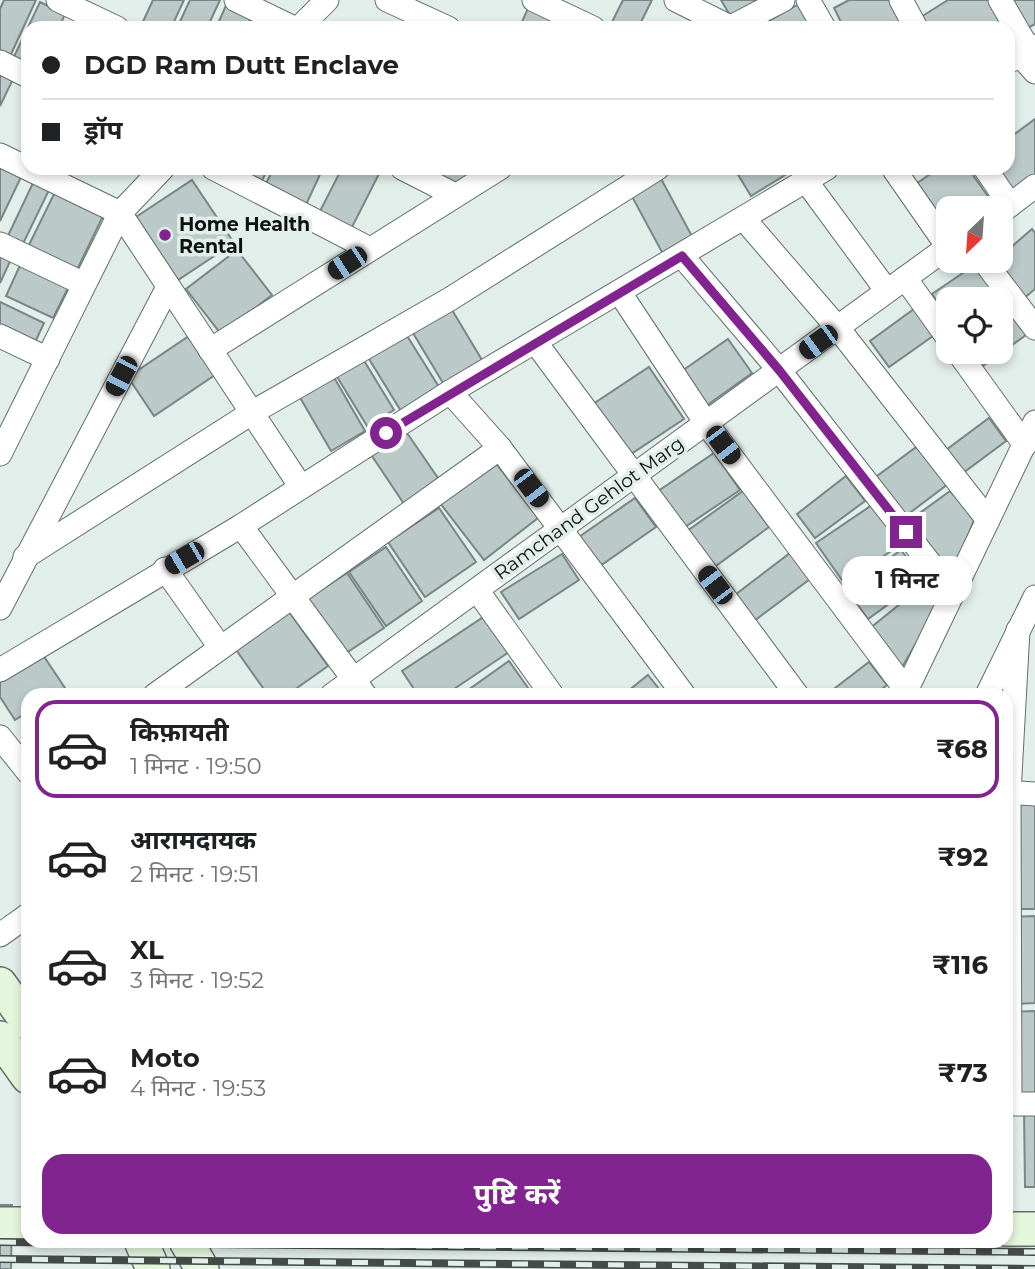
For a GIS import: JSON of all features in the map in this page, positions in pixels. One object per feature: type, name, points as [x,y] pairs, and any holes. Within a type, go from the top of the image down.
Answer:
[{"type":"street","points":[[58,0],[102,21]]},
{"type":"street","points":[[236,0],[280,21]]},
{"type":"street","points":[[306,21],[327,0]]},
{"type":"street","points":[[387,0],[433,21]]},
{"type":"street","points":[[534,0],[578,21]]},
{"type":"street","points":[[676,0],[717,21]]},
{"type":"street","points":[[713,0],[725,21]]},
{"type":"street","points":[[741,21],[783,0]]},
{"type":"street","points":[[808,0],[820,21]]},
{"type":"street","points":[[901,0],[912,21]]},
{"type":"street","points":[[1000,0],[1009,21]]},
{"type":"street","points":[[1015,34],[1025,57]]},
{"type":"street","points":[[0,62],[21,72]]},
{"type":"street","points":[[0,155],[21,165]]},
{"type":"street","points":[[41,175],[120,213],[302,487]]},
{"type":"street","points":[[0,454],[48,359],[82,283],[120,213],[156,175]]},
{"type":"street","points":[[227,175],[370,249]]},
{"type":"street","points":[[416,175],[456,195]]},
{"type":"street","points":[[210,350],[489,175]]},
{"type":"street","points":[[25,557],[253,412],[450,299],[647,175]]},
{"type":"street","points":[[0,670],[242,526],[450,392],[816,175]]},
{"type":"street","points":[[898,175],[936,230]]},
{"type":"street","points":[[989,175],[1000,196]]},
{"type":"street","points":[[806,181],[896,285],[936,326]]},
{"type":"street","points":[[1013,203],[1035,186]]},
{"type":"street","points":[[744,219],[837,327],[988,520]]},
{"type":"street","points":[[0,244],[82,283]]},
{"type":"street","points":[[682,256],[779,370],[953,593]]},
{"type":"street","name":"Ramchand Gehlot Marg","points":[[359,687],[477,590],[936,256]]},
{"type":"street","points":[[993,273],[1035,328]]},
{"type":"street","points":[[0,608],[168,287]]},
{"type":"street","points":[[620,293],[706,423],[902,688]]},
{"type":"street","points":[[0,336],[48,359]]},
{"type":"street","points":[[536,342],[792,688]]},
{"type":"street","points":[[966,364],[1025,457]]},
{"type":"street","points":[[450,392],[500,448],[679,688]]},
{"type":"street","points":[[907,688],[988,520],[1025,457],[1035,422]]},
{"type":"street","points":[[165,688],[500,448]]},
{"type":"street","points":[[242,526],[359,687]]},
{"type":"street","points":[[166,569],[220,648]]},
{"type":"street","points":[[477,590],[547,688]]},
{"type":"street","points":[[990,688],[1035,597]]},
{"type":"street","points":[[1013,711],[1018,630]]},
{"type":"street","points":[[0,737],[21,763]]},
{"type":"street","points":[[1013,792],[1035,794]]},
{"type":"street","points":[[0,935],[21,920]]},
{"type":"street","points":[[0,984],[21,1013]]},
{"type":"street","points":[[0,1038],[21,1067]]},
{"type":"street","points":[[1013,1104],[1035,1104]]},
{"type":"street","points":[[0,1224],[21,1224]]},
{"type":"street","points":[[1013,1229],[1035,1229]]},
{"type":"street","points":[[144,1248],[153,1269]]},
{"type":"street","points":[[190,1248],[202,1269]]},
{"type":"building","points":[[4,0],[36,0],[26,21],[21,21],[21,33],[7,63],[0,59],[0,9]]},
{"type":"building","points":[[153,0],[184,0],[174,21],[143,21]]},
{"type":"building","points":[[190,0],[220,0],[210,21],[180,21]]},
{"type":"building","points":[[532,0],[566,17],[564,21],[522,21]]},
{"type":"building","points":[[623,0],[652,0],[642,21],[612,21]]},
{"type":"building","points":[[721,0],[760,0],[731,17]]},
{"type":"building","points":[[849,0],[896,0],[907,21],[840,21],[834,8]]},
{"type":"building","points":[[948,0],[993,0],[1004,21],[924,21],[921,17]]},
{"type":"building","points":[[1005,0],[1035,0],[1035,24],[1022,31]]},
{"type":"building","points":[[228,1],[253,13],[249,21],[219,21]]},
{"type":"building","points":[[40,2],[65,14],[62,21],[31,21]]},
{"type":"building","points":[[799,4],[808,21],[769,21]]},
{"type":"building","points":[[21,42],[21,70],[10,65]]},
{"type":"building","points":[[0,68],[15,75],[0,106]]},
{"type":"building","points":[[1035,119],[1035,180],[1015,194],[1001,175],[1015,175],[1015,134]]},
{"type":"building","points":[[0,163],[22,175],[0,221]]},
{"type":"building","points":[[240,175],[265,175],[260,185]]},
{"type":"building","points":[[270,175],[320,175],[305,207],[264,187]]},
{"type":"building","points":[[338,175],[378,175],[350,231],[318,215]]},
{"type":"building","points":[[434,175],[482,175],[458,191],[432,179]]},
{"type":"building","points":[[659,175],[693,238],[663,254],[629,191]]},
{"type":"building","points":[[738,175],[785,175],[751,196]]},
{"type":"building","points":[[929,175],[973,175],[988,196],[936,196],[936,220],[913,186]]},
{"type":"building","points":[[192,180],[234,243],[178,280],[136,217]]},
{"type":"building","points":[[33,183],[49,190],[19,252],[4,244]]},
{"type":"building","points":[[56,190],[105,212],[73,278],[24,255]]},
{"type":"building","points":[[1032,229],[1035,233],[1035,289],[1023,299],[1005,273],[1013,273],[1013,246]]},
{"type":"building","points":[[0,249],[13,255],[0,283]]},
{"type":"building","points":[[237,250],[272,295],[221,334],[186,289]]},
{"type":"building","points":[[22,261],[70,284],[53,318],[6,296]]},
{"type":"building","points":[[963,273],[983,273],[993,287],[942,287]]},
{"type":"building","points":[[0,302],[44,323],[32,349],[0,333]]},
{"type":"building","points":[[449,305],[485,365],[446,388],[410,328]]},
{"type":"building","points":[[914,309],[933,336],[889,367],[870,341]]},
{"type":"building","points":[[1013,317],[1026,335],[1013,344]]},
{"type":"building","points":[[404,331],[439,387],[401,411],[366,354]]},
{"type":"building","points":[[189,336],[215,375],[154,416],[128,377]]},
{"type":"building","points":[[728,339],[752,373],[706,406],[682,371]]},
{"type":"building","points":[[363,359],[394,410],[367,426],[336,375]]},
{"type":"building","points":[[649,367],[684,419],[625,458],[590,406]]},
{"type":"building","points":[[332,374],[365,431],[331,451],[298,394]]},
{"type":"building","points":[[989,418],[1006,441],[963,473],[946,450]]},
{"type":"building","points":[[405,430],[440,481],[404,504],[370,453]]},
{"type":"building","points":[[919,445],[948,484],[903,518],[873,479]]},
{"type":"building","points":[[714,453],[740,490],[676,533],[651,496]]},
{"type":"building","points":[[494,461],[538,518],[484,560],[440,503]]},
{"type":"building","points":[[846,476],[865,501],[815,538],[797,514]]},
{"type":"building","points":[[743,491],[769,527],[709,571],[683,534]]},
{"type":"building","points":[[950,491],[975,518],[951,577],[910,520]]},
{"type":"building","points":[[635,498],[656,527],[597,568],[576,539]]},
{"type":"building","points":[[872,505],[900,545],[844,583],[816,543]]},
{"type":"building","points":[[439,508],[476,562],[425,597],[388,542]]},
{"type":"building","points":[[386,547],[422,601],[386,626],[349,572]]},
{"type":"building","points":[[901,550],[923,579],[868,619],[847,590]]},
{"type":"building","points":[[790,553],[810,579],[750,624],[731,598]]},
{"type":"building","points":[[562,554],[579,580],[519,619],[501,592]]},
{"type":"building","points":[[347,573],[384,628],[343,655],[306,600]]},
{"type":"building","points":[[930,580],[943,597],[901,669],[869,629]]},
{"type":"building","points":[[287,609],[328,666],[297,688],[263,688],[234,647]]},
{"type":"building","points":[[485,616],[509,652],[455,688],[413,688],[402,671]]},
{"type":"building","points":[[43,655],[65,688],[21,688],[21,716],[15,720],[0,697],[0,682]]},
{"type":"building","points":[[509,661],[528,688],[471,688]]},
{"type":"building","points":[[869,662],[887,685],[883,688],[835,688]]},
{"type":"building","points":[[648,675],[658,688],[632,688]]},
{"type":"building","points":[[1035,800],[1035,909],[1013,909],[1016,801]]},
{"type":"building","points":[[1035,916],[1035,1003],[1017,1004],[1013,917]]},
{"type":"building","points":[[1035,1011],[1035,1097],[1015,1097],[1013,1012]]},
{"type":"building","points":[[1024,1110],[1035,1110],[1035,1187],[1025,1187]]},
{"type":"building","points":[[0,1205],[12,1205],[11,1269],[0,1269]]},
{"type":"railway","points":[[0,1242],[21,1242]]},
{"type":"railway","points":[[621,1248],[1035,1252]]},
{"type":"railway","points":[[0,1259],[1035,1269]]},
{"type":"place","name":"Home Health Rental","points":[[165,235]]},
{"type":"route","points":[[386,433],[450,392],[682,256],[779,370],[906,532]]}]
